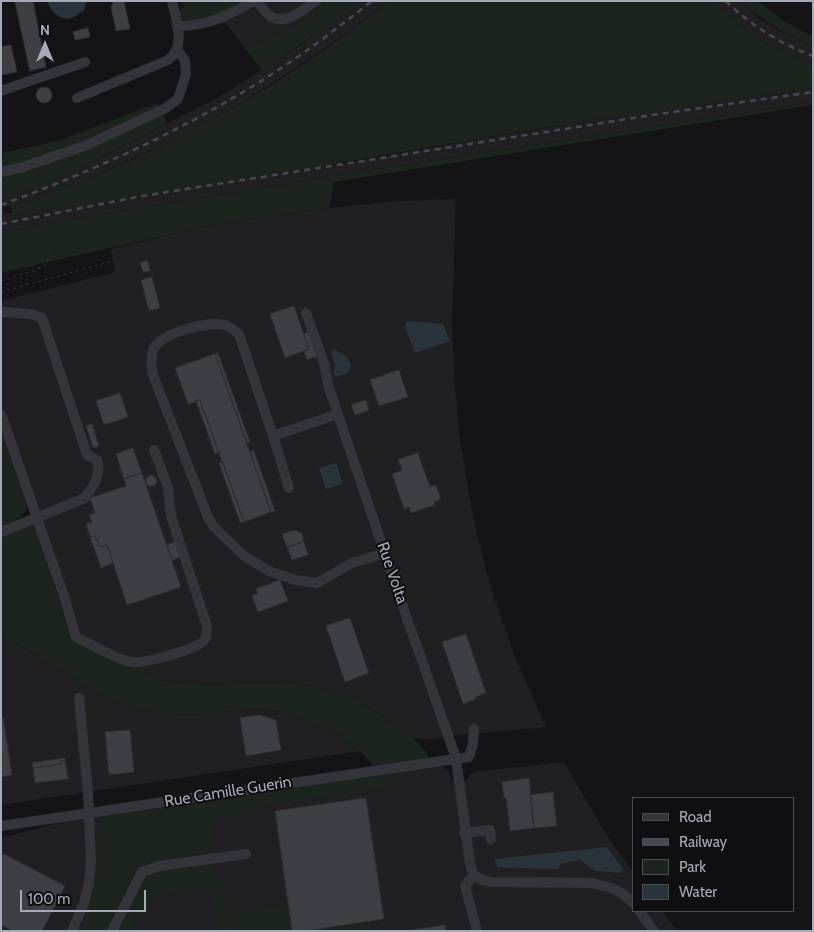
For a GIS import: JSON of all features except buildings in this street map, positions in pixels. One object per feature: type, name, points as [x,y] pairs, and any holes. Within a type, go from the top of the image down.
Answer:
[{"type":"street","points":[[77,98],[168,60],[176,54],[180,39],[172,1]]},
{"type":"street","points":[[177,26],[191,26],[219,20],[255,1],[270,16],[282,20],[289,19],[316,1]]},
{"type":"street","points":[[1,172],[23,167],[87,145],[166,108],[178,99],[186,74],[186,61],[177,49]]},
{"type":"street","points":[[1,91],[85,62]]},
{"type":"street","points":[[1,312],[31,314],[42,318],[86,455],[97,460],[99,465],[94,487],[85,498],[1,532]]},
{"type":"street","name":"Rue Volta","points":[[306,313],[324,362],[329,388],[456,758],[464,833],[474,875]]},
{"type":"street","points":[[289,488],[239,334],[227,326],[206,325],[171,334],[160,341],[154,348],[152,355],[153,375],[208,517],[214,527],[244,556],[269,572],[295,580],[317,583],[352,563],[385,553]]},
{"type":"street","points":[[1,414],[76,637],[132,662],[146,662],[193,647],[203,642],[206,636],[207,626],[171,516],[168,488],[154,450]]},
{"type":"street","points":[[273,436],[338,414]]},
{"type":"street","points":[[72,931],[84,903],[89,882],[92,844],[79,698]]},
{"type":"street","points":[[456,758],[469,757],[474,744],[474,729]]},
{"type":"street","name":"Rue Camille Guerin","points":[[1,826],[456,758]]},
{"type":"street","points":[[464,833],[490,830],[492,839]]},
{"type":"street","points":[[112,931],[138,878],[146,870],[158,866],[246,854]]},
{"type":"street","points":[[477,931],[465,886],[474,875],[482,880],[491,882],[592,884],[612,888],[632,902]]},
{"type":"street","points":[[640,912],[654,931]]},
{"type":"path","points":[[1,281],[47,264],[49,254]]},
{"type":"path","points":[[1,292],[113,261]]},
{"type":"shaded area","points":[[186,1],[326,1],[298,21],[245,49],[226,23],[192,30]]},
{"type":"shaded area","points":[[359,1],[388,1],[348,32],[288,73],[246,100],[186,134],[70,187],[3,208],[4,214],[359,161],[653,110],[813,88],[813,102],[303,181],[62,221],[1,234],[1,197],[100,158],[221,96],[303,43]]},
{"type":"shaded area","points":[[713,1],[740,1],[760,19],[813,47],[813,65],[771,47],[754,37]]},
{"type":"shaded area","points":[[456,199],[452,321],[454,373],[459,434],[472,512],[488,579],[501,618],[516,659],[546,727],[433,739],[413,738],[358,700],[315,687],[287,682],[190,684],[159,680],[116,661],[69,636],[56,587],[1,414],[1,301],[115,272],[111,249],[200,227],[329,208],[398,201]]},
{"type":"shaded area","points":[[1,634],[114,703],[154,713],[193,715],[255,709],[283,712],[339,734],[360,751],[1,805]]},
{"type":"shaded area","points":[[564,762],[609,839],[632,870],[632,912],[663,912],[677,931],[1,931],[1,838],[66,821],[437,766],[442,766],[448,771],[452,781],[467,779],[473,772]]},
{"type":"green space","points":[[182,1],[237,1],[219,13],[185,23],[181,20],[178,10],[184,8]]},
{"type":"green space","points":[[326,1],[359,1],[346,13],[262,70],[245,49],[298,21]]},
{"type":"green space","points":[[388,1],[713,1],[754,37],[771,47],[813,65],[813,88],[523,131],[189,188],[12,213],[10,206],[52,193],[106,171],[155,149],[225,112],[293,71],[357,26]]},
{"type":"green space","points":[[740,1],[757,1],[783,20],[813,37],[813,47],[757,15]]},
{"type":"green space","points":[[813,102],[813,105],[334,182],[329,208],[200,227],[1,273],[1,234],[62,221],[303,181]]},
{"type":"green space","points":[[157,103],[167,123],[65,173],[1,197],[1,153],[58,141]]},
{"type":"green space","points":[[1,426],[27,505],[21,516],[1,527]]},
{"type":"green space","points":[[36,518],[69,636],[116,661],[159,680],[191,684],[287,682],[315,687],[358,700],[413,738],[428,754],[429,762],[377,770],[360,751],[339,734],[283,712],[255,709],[193,715],[154,713],[114,703],[1,634],[1,532]]},
{"type":"green space","points":[[373,776],[385,778],[388,782],[388,787],[252,807],[232,816],[212,820],[213,838],[203,853],[153,861],[142,866],[136,872],[107,931],[77,931],[88,905],[95,878],[97,860],[96,832],[98,824],[106,816]]},
{"type":"green space","points":[[207,864],[213,867],[217,880],[221,879],[228,931],[216,931],[209,887],[149,896],[151,908],[132,912],[134,931],[117,931],[145,876],[149,872]]},
{"type":"green space","points":[[280,906],[286,909],[289,931],[233,931],[231,918],[235,913]]},
{"type":"green space","points":[[370,921],[369,929],[315,931],[315,929]]},
{"type":"water","points":[[47,1],[87,1],[83,12],[66,19],[57,15]]},
{"type":"water","points":[[407,321],[443,324],[450,341],[415,353],[405,326]]},
{"type":"water","points":[[335,350],[346,356],[351,366],[348,373],[336,377],[333,374],[335,366],[331,351]]},
{"type":"water","points":[[336,463],[343,484],[326,489],[319,468]]},
{"type":"water","points":[[607,847],[623,869],[621,873],[595,871],[580,860],[560,864],[559,869],[498,867],[494,859]]},
{"type":"railway","points":[[1,205],[119,157],[194,120],[302,54],[372,1]]},
{"type":"railway","points":[[726,1],[766,33],[789,46],[813,56]]},
{"type":"railway","points":[[1,224],[142,196],[659,114],[813,92]]}]
